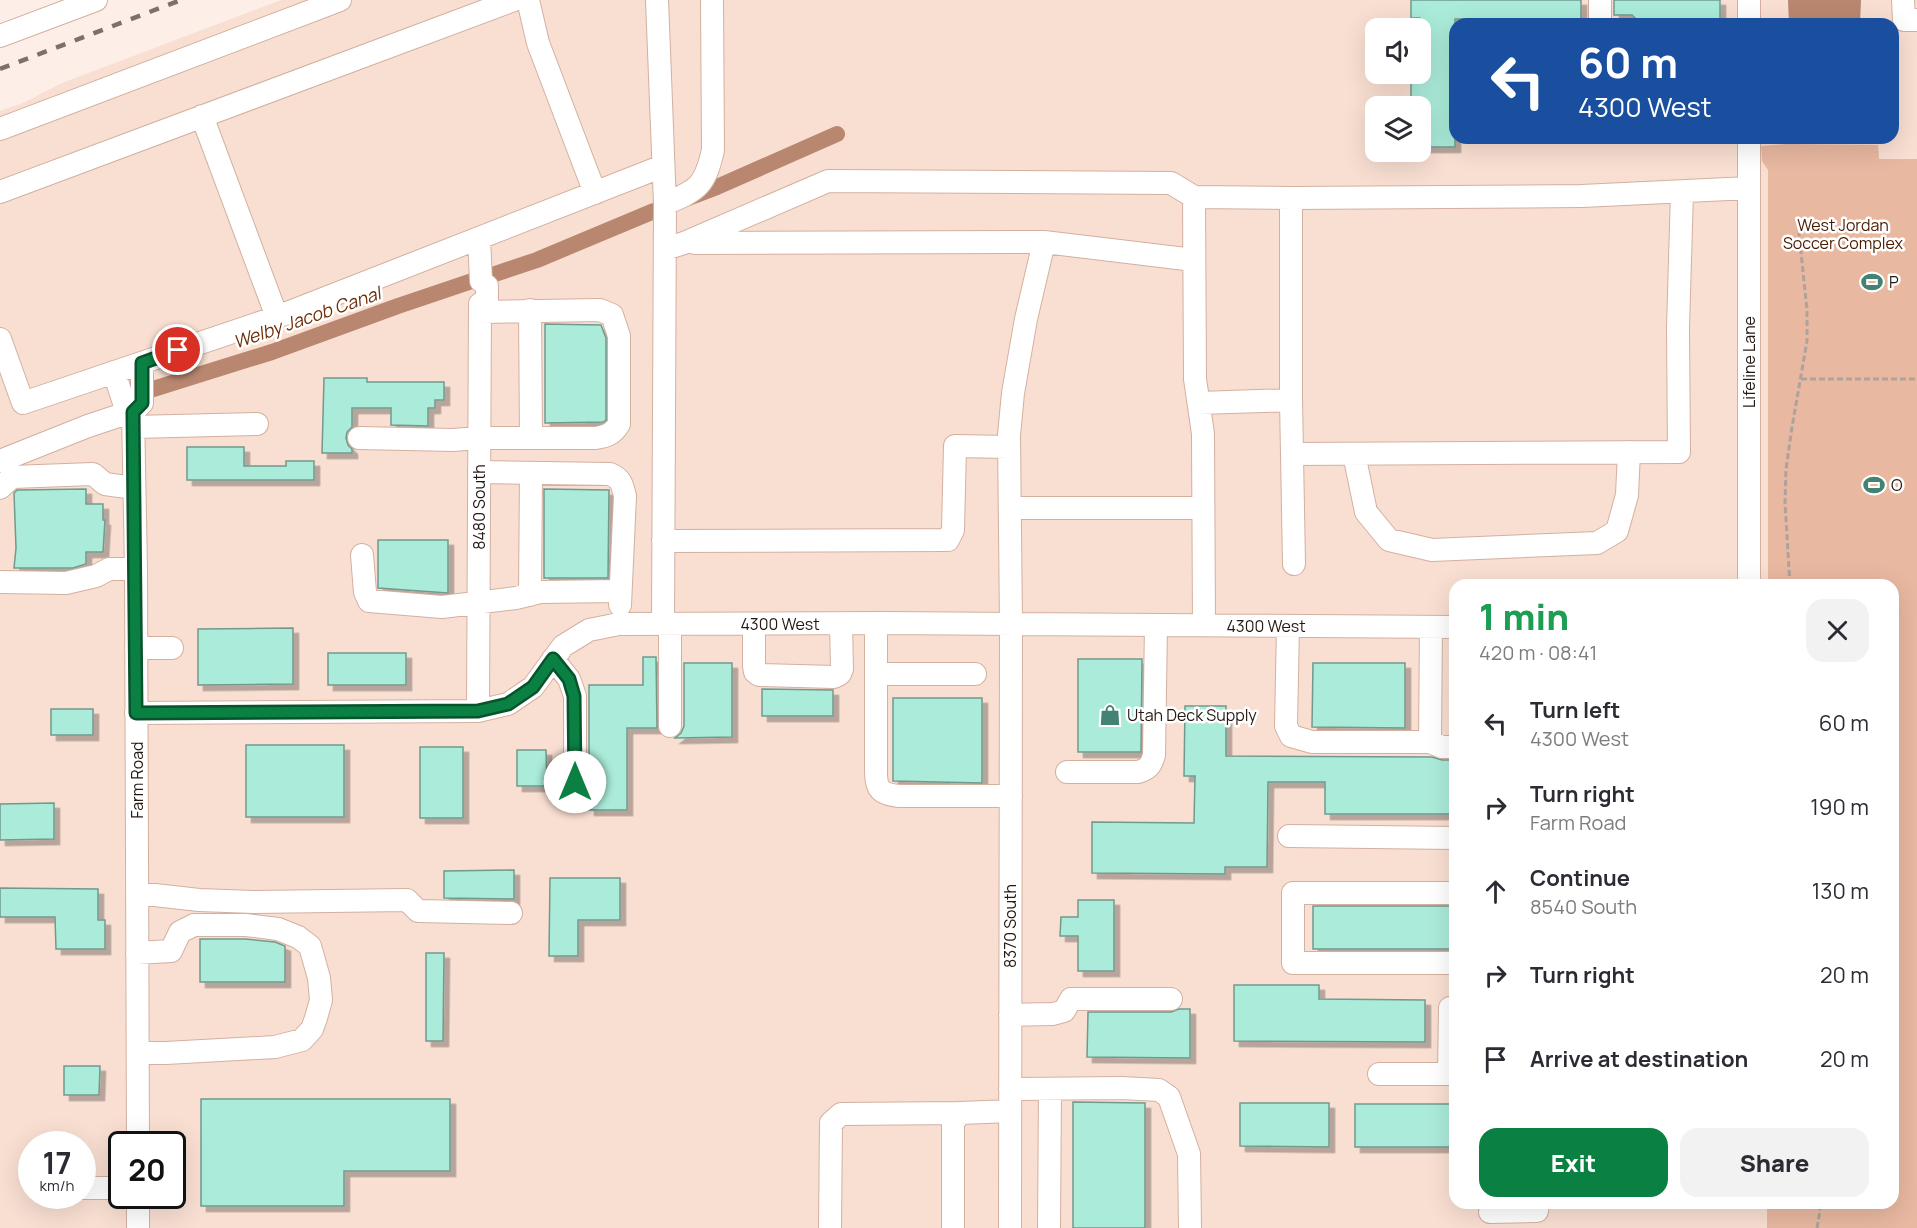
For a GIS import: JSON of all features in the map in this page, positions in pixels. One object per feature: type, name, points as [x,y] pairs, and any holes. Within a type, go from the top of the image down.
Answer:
[{"type":"street","points":[[0,36],[96,0]]},
{"type":"street","points":[[0,129],[340,0]]},
{"type":"street","points":[[0,192],[514,0]]},
{"type":"street","points":[[528,0],[538,43],[595,193]]},
{"type":"street","points":[[657,0],[665,204],[675,246],[663,541],[670,726]]},
{"type":"street","points":[[665,204],[691,193],[705,177],[710,164],[713,150],[712,0]]},
{"type":"street","points":[[1600,0],[1600,18]]},
{"type":"street","points":[[1749,0],[1749,18]]},
{"type":"street","points":[[1903,0],[1904,20],[1917,20]]},
{"type":"street","points":[[202,116],[277,316]]},
{"type":"street","name":"Lifeline Lane","points":[[1749,144],[1749,579]]},
{"type":"street","points":[[0,339],[23,403],[277,316],[663,166]]},
{"type":"street","points":[[675,246],[828,181],[1171,183],[1194,197],[1291,198],[1582,196],[1749,188]]},
{"type":"street","points":[[1292,454],[1679,452],[1678,328],[1682,192]]},
{"type":"street","points":[[1194,197],[1196,379],[1203,434],[1204,626]]},
{"type":"street","points":[[1291,198],[1294,564]]},
{"type":"street","name":"8480 South","points":[[478,711],[480,308],[487,300],[487,286],[481,281],[479,238]]},
{"type":"street","points":[[675,246],[1044,242],[1194,260]]},
{"type":"street","name":"8370 South","points":[[1010,1228],[1009,447],[1013,393],[1026,320],[1044,242]]},
{"type":"street","points":[[359,438],[453,440],[596,438],[614,432],[619,424],[619,336],[612,315],[606,311],[480,308]]},
{"type":"street","points":[[530,310],[531,438]]},
{"type":"street","points":[[133,418],[142,403],[142,363]]},
{"type":"street","points":[[103,376],[133,418]]},
{"type":"street","points":[[1199,403],[1291,400]]},
{"type":"street","points":[[0,461],[118,416],[257,424]]},
{"type":"street","name":"Farm Road","points":[[133,418],[136,569],[138,1131]]},
{"type":"street","points":[[663,541],[948,540],[953,530],[955,446],[1009,447]]},
{"type":"street","points":[[1354,454],[1366,512],[1389,540],[1432,550],[1597,543],[1617,531],[1627,495],[1629,452]]},
{"type":"street","points":[[479,472],[610,474],[617,477],[622,483],[625,496],[619,624]]},
{"type":"street","points":[[530,595],[531,473]]},
{"type":"street","points":[[0,488],[12,477],[93,474],[105,484],[134,488]]},
{"type":"street","points":[[1010,508],[1203,508]]},
{"type":"street","points":[[362,555],[365,592],[369,601],[442,607],[540,592],[620,591]]},
{"type":"street","points":[[0,582],[66,583],[96,576],[109,569],[136,569]]},
{"type":"street","name":"4300 West","points":[[136,713],[478,711],[508,704],[533,687],[563,646],[589,630],[619,624],[1449,627]]},
{"type":"street","points":[[754,624],[754,666],[755,672],[759,675],[834,677],[840,674],[842,669],[841,624]]},
{"type":"street","points":[[876,624],[876,784],[887,795],[1011,796]]},
{"type":"street","points":[[1067,772],[1138,772],[1148,769],[1152,763],[1156,625]]},
{"type":"street","points":[[1287,626],[1286,726],[1291,736],[1312,742],[1430,742],[1449,747]]},
{"type":"street","points":[[1430,742],[1431,627]]},
{"type":"street","points":[[136,648],[172,648]]},
{"type":"street","points":[[553,659],[569,679],[574,696],[575,801]]},
{"type":"street","points":[[876,674],[975,674]]},
{"type":"street","points":[[1289,836],[1449,838]]},
{"type":"street","points":[[137,893],[199,900],[254,902],[407,900],[418,911],[511,913]]},
{"type":"street","points":[[1449,893],[1293,893],[1293,963],[1449,963]]},
{"type":"street","points":[[137,953],[171,951],[180,932],[194,925],[278,929],[298,936],[310,946],[319,978],[321,1000],[312,1029],[302,1040],[275,1047],[138,1053]]},
{"type":"street","points":[[1010,1015],[1053,1014],[1064,1011],[1071,999],[1171,999]]},
{"type":"street","points":[[1379,1074],[1449,1074]]},
{"type":"street","points":[[830,1228],[831,1123],[841,1114],[960,1113],[1050,1089],[1121,1088],[1159,1090],[1169,1097],[1189,1154],[1190,1228]]},
{"type":"street","points":[[1048,1228],[1050,1089]]},
{"type":"street","points":[[953,1228],[953,1122],[960,1113]]},
{"type":"street","points":[[138,1209],[138,1228]]},
{"type":"street","points":[[1490,1214],[1538,1211],[1538,1209]]},
{"type":"path","points":[[1790,579],[1786,480],[1792,427],[1806,355],[1807,326],[1798,233]]},
{"type":"path","points":[[1801,379],[1917,379]]},
{"type":"path","points":[[1817,1228],[1820,1209]]},
{"type":"shaded area","points":[[281,0],[1917,0],[1917,159],[1768,159],[1768,579],[1449,579],[1449,1209],[1767,1209],[1767,1228],[0,1228],[0,111],[23,103],[62,83]]},
{"type":"shaded area","points":[[1788,0],[1861,0],[1860,18],[1789,18]]},
{"type":"green space","name":"West Jordan Soccer Complex","points":[[1878,145],[1879,159],[1917,159],[1917,1228],[1767,1228],[1767,1209],[1899,1209],[1899,579],[1768,579],[1768,170],[1762,161],[1761,146]]},
{"type":"building","points":[[1411,0],[1581,0],[1581,18],[1449,18],[1449,144],[1455,144],[1455,147],[1431,147],[1431,96],[1411,96],[1411,84],[1431,84],[1431,18],[1411,18]]},
{"type":"building","points":[[1614,0],[1720,0],[1720,18],[1635,18],[1632,15],[1614,15]]},
{"type":"building","points":[[545,324],[601,325],[606,338],[606,420],[603,422],[545,423]]},
{"type":"building","points":[[324,378],[367,378],[367,382],[444,382],[444,400],[435,400],[435,408],[428,408],[428,426],[391,425],[391,408],[352,408],[352,427],[347,432],[346,438],[352,453],[322,453]]},
{"type":"building","points":[[187,447],[244,447],[244,466],[286,466],[286,461],[314,461],[314,480],[187,480]]},
{"type":"building","points":[[86,489],[86,504],[103,504],[103,520],[105,520],[103,552],[86,552],[86,564],[73,568],[14,568],[16,548],[14,493],[17,490]]},
{"type":"building","points":[[544,489],[609,490],[608,578],[544,578]]},
{"type":"building","points":[[378,540],[448,540],[448,593],[378,588]]},
{"type":"building","points":[[293,628],[293,684],[198,685],[198,629]]},
{"type":"building","points":[[328,653],[406,653],[406,685],[328,685]]},
{"type":"building","points":[[643,657],[656,657],[657,728],[627,728],[627,810],[589,810],[589,685],[643,685]]},
{"type":"building","name":"Utah Deck Supply","points":[[1078,659],[1142,659],[1141,752],[1078,752]]},
{"type":"building","points":[[684,663],[732,663],[732,737],[675,738],[684,726]]},
{"type":"building","points":[[1313,663],[1405,663],[1405,728],[1312,727]]},
{"type":"building","points":[[762,689],[833,690],[833,716],[762,716]]},
{"type":"building","points":[[893,698],[982,698],[982,783],[893,781]]},
{"type":"building","points":[[1185,706],[1226,706],[1226,756],[1432,757],[1449,760],[1449,814],[1325,814],[1325,782],[1268,782],[1267,867],[1225,867],[1225,874],[1092,873],[1092,822],[1194,823],[1195,776],[1184,776]]},
{"type":"building","points":[[51,709],[93,709],[93,735],[51,735]]},
{"type":"building","points":[[246,745],[344,745],[344,817],[246,817]]},
{"type":"building","points":[[420,747],[463,747],[463,818],[420,818]]},
{"type":"building","points":[[517,750],[546,750],[547,786],[517,786]]},
{"type":"building","points":[[54,803],[54,839],[0,840],[0,804]]},
{"type":"building","points":[[514,870],[514,899],[444,898],[444,871]]},
{"type":"building","points":[[550,878],[620,878],[620,920],[578,920],[578,956],[549,956]]},
{"type":"building","points":[[0,888],[98,889],[98,920],[105,920],[105,949],[56,949],[55,917],[0,917]]},
{"type":"building","points":[[1078,900],[1114,900],[1114,971],[1078,971],[1078,936],[1060,936],[1061,917],[1078,917]]},
{"type":"building","points":[[1313,906],[1449,906],[1449,949],[1313,949]]},
{"type":"building","points":[[200,939],[245,939],[275,942],[285,946],[285,982],[200,982]]},
{"type":"building","points":[[426,953],[444,953],[443,1041],[426,1041]]},
{"type":"building","points":[[1234,985],[1319,985],[1319,999],[1425,1000],[1425,1042],[1234,1041]]},
{"type":"building","points":[[1190,1009],[1190,1058],[1087,1057],[1088,1012],[1171,1012]]},
{"type":"building","points":[[64,1066],[100,1066],[99,1095],[64,1095]]},
{"type":"building","points":[[201,1099],[450,1099],[450,1171],[344,1171],[344,1206],[201,1206]]},
{"type":"building","points":[[1073,1102],[1145,1103],[1145,1228],[1073,1228]]},
{"type":"building","points":[[1240,1103],[1329,1103],[1329,1147],[1240,1146]]},
{"type":"building","points":[[1355,1104],[1449,1104],[1449,1147],[1355,1147]]},
{"type":"waterway","name":"Welby Jacob Canal","points":[[688,198],[837,134]]},
{"type":"waterway","name":"Welby Jacob Canal","points":[[495,274],[537,260],[654,211]]},
{"type":"waterway","name":"Welby Jacob Canal","points":[[150,390],[272,352],[475,280]]},
{"type":"railway","points":[[0,69],[181,0]]},
{"type":"place","name":"P","points":[[1872,282]]},
{"type":"place","name":"O","points":[[1874,485]]},
{"type":"place","name":"Utah Deck Supply","points":[[1110,715]]},
{"type":"route","points":[[178,350],[142,363],[142,403],[133,412],[136,713],[478,711],[508,704],[533,687],[553,659],[569,679],[574,696],[575,782]]}]
